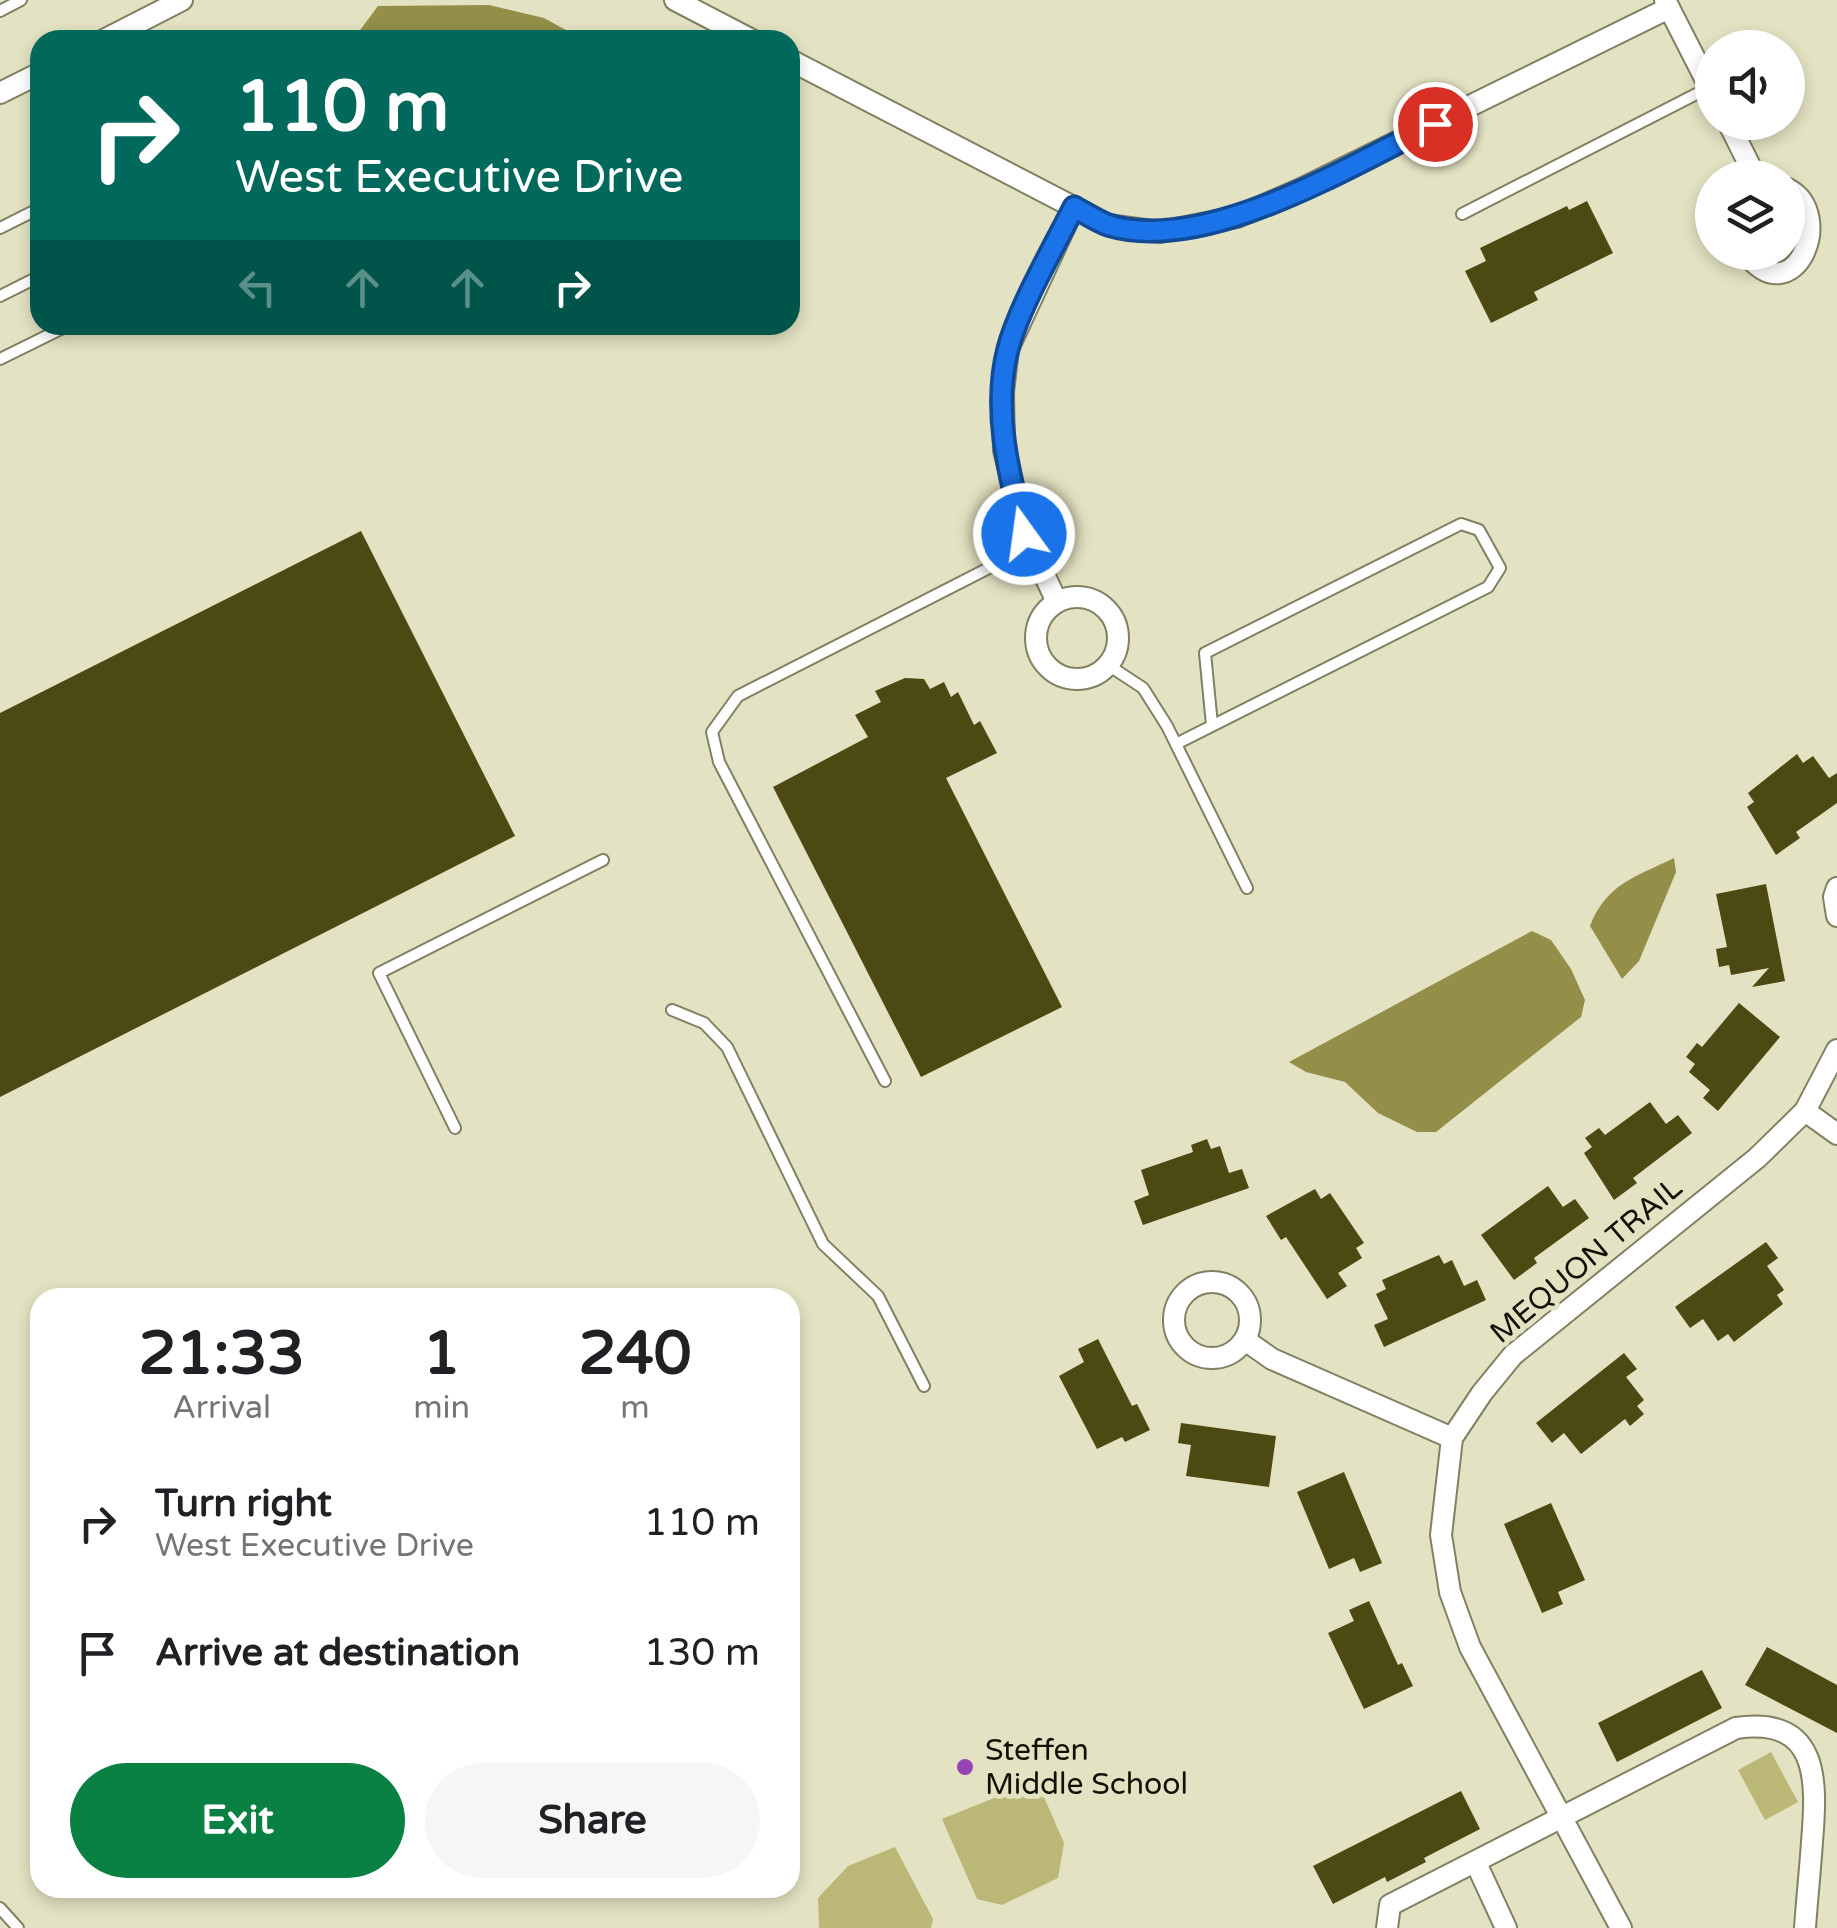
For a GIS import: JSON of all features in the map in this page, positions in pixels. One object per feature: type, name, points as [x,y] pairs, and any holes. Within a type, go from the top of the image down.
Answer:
[{"type":"street","points":[[124,30],[182,0]]},
{"type":"street","points":[[674,0],[732,30]]},
{"type":"street","points":[[800,65],[1108,225],[1160,232],[1237,217],[1301,189],[1667,4],[1695,59]]},
{"type":"street","points":[[0,93],[30,77]]},
{"type":"street","points":[[1805,198],[1820,213],[1823,240],[1818,253],[1805,265]]},
{"type":"street","points":[[1057,602],[1024,534],[1004,450],[1004,392],[1008,349],[1074,207]]},
{"type":"street","points":[[1082,597],[1094,600],[1113,617],[1118,642],[1108,666],[1096,674],[1083,678],[1055,673],[1045,664],[1038,651],[1038,623],[1057,602],[1082,597]]},
{"type":"street","points":[[1837,888],[1837,916]]},
{"type":"street","name":"MEQUON TRAIL","points":[[1620,1928],[1470,1647],[1450,1592],[1440,1536],[1452,1438],[1514,1355],[1757,1158],[1806,1111],[1837,1050]]},
{"type":"street","points":[[1806,1111],[1837,1134]]},
{"type":"street","points":[[1245,1340],[1287,1366],[1452,1438]]},
{"type":"street","points":[[1387,1928],[1390,1905],[1736,1728],[1763,1724],[1799,1742],[1810,1758],[1816,1791],[1805,1928]]},
{"type":"street","points":[[1476,1864],[1506,1928]]},
{"type":"lane","points":[[0,11],[21,0]]},
{"type":"lane","points":[[1462,214],[1695,98]]},
{"type":"lane","points":[[0,228],[30,213]]},
{"type":"lane","points":[[0,296],[30,281]]},
{"type":"lane","points":[[0,359],[49,335]]},
{"type":"lane","points":[[1176,744],[1212,726],[1488,587],[1500,568],[1479,530],[1461,524],[1205,653],[1212,726]]},
{"type":"lane","points":[[885,1081],[718,762],[712,732],[738,696],[1031,546]]},
{"type":"lane","points":[[1108,666],[1143,688],[1176,744],[1247,888]]},
{"type":"lane","points":[[455,1128],[379,973],[603,860]]},
{"type":"lane","points":[[672,1010],[704,1023],[727,1047],[823,1244],[878,1296],[924,1386]]},
{"type":"lane","points":[[2,1912],[18,1928]]},
{"type":"shaded area","points":[[489,5],[544,18],[566,30],[360,30],[378,6]]},
{"type":"shaded area","points":[[1674,858],[1676,872],[1639,961],[1622,979],[1590,926],[1614,891]]},
{"type":"shaded area","points":[[1532,931],[1551,940],[1571,969],[1585,1000],[1581,1017],[1436,1132],[1417,1132],[1378,1113],[1345,1082],[1306,1072],[1289,1062]]},
{"type":"shaded area","points":[[1771,1752],[1798,1802],[1765,1820],[1738,1770]]},
{"type":"shaded area","points":[[1037,1781],[1064,1843],[1058,1878],[1002,1905],[977,1899],[942,1819]]},
{"type":"shaded area","points":[[895,1847],[933,1919],[931,1928],[819,1928],[818,1898],[848,1866]]},
{"type":"building","points":[[1587,201],[1613,253],[1534,292],[1538,300],[1491,323],[1465,271],[1486,261],[1480,248],[1567,206],[1569,210]]},
{"type":"building","points":[[361,531],[515,836],[0,1097],[0,713]]},
{"type":"building","points":[[905,678],[924,679],[930,689],[944,682],[951,697],[958,692],[974,725],[980,721],[997,753],[946,778],[1062,1007],[921,1077],[773,787],[868,737],[855,715],[881,702],[875,691]]},
{"type":"building","points":[[1797,754],[1803,763],[1813,756],[1829,778],[1837,773],[1837,803],[1796,832],[1800,838],[1776,855],[1747,807],[1754,802],[1748,793]]},
{"type":"building","points":[[1766,884],[1785,981],[1752,987],[1769,968],[1731,975],[1729,965],[1719,967],[1716,949],[1727,947],[1716,894]]},
{"type":"building","points":[[1739,1003],[1780,1037],[1718,1111],[1703,1098],[1710,1090],[1689,1072],[1695,1064],[1686,1057],[1697,1043],[1702,1047]]},
{"type":"building","points":[[1650,1102],[1666,1124],[1678,1115],[1692,1133],[1633,1178],[1637,1183],[1614,1200],[1584,1153],[1592,1147],[1585,1138],[1599,1128],[1605,1135]]},
{"type":"building","points":[[1207,1139],[1211,1149],[1220,1146],[1229,1173],[1242,1169],[1249,1188],[1143,1225],[1134,1201],[1149,1195],[1141,1170],[1193,1152],[1191,1145]]},
{"type":"building","points":[[1548,1186],[1563,1207],[1575,1199],[1589,1218],[1534,1258],[1537,1263],[1514,1280],[1481,1235]]},
{"type":"building","points":[[1315,1189],[1321,1199],[1330,1193],[1364,1243],[1356,1248],[1362,1258],[1338,1273],[1347,1286],[1327,1299],[1286,1237],[1281,1240],[1266,1216]]},
{"type":"building","points":[[1766,1242],[1778,1258],[1767,1266],[1784,1290],[1777,1295],[1783,1304],[1734,1342],[1728,1334],[1718,1341],[1703,1319],[1690,1328],[1675,1307]]},
{"type":"building","points":[[1439,1255],[1444,1264],[1452,1260],[1464,1286],[1477,1280],[1486,1300],[1384,1347],[1374,1325],[1388,1319],[1376,1294],[1386,1289],[1382,1280]]},
{"type":"building","points":[[1098,1339],[1132,1406],[1137,1404],[1150,1430],[1097,1449],[1059,1376],[1084,1362],[1078,1349]]},
{"type":"building","points":[[1624,1353],[1637,1369],[1626,1377],[1644,1400],[1637,1406],[1644,1414],[1630,1426],[1625,1419],[1581,1454],[1564,1433],[1552,1443],[1536,1423]]},
{"type":"building","points":[[1181,1423],[1276,1436],[1269,1487],[1186,1476],[1191,1445],[1178,1443]]},
{"type":"building","points":[[1344,1472],[1382,1563],[1360,1572],[1354,1558],[1329,1569],[1297,1492]]},
{"type":"building","points":[[1551,1503],[1585,1580],[1558,1592],[1563,1604],[1542,1613],[1504,1524]]},
{"type":"building","points":[[1369,1601],[1398,1665],[1402,1663],[1413,1686],[1364,1709],[1328,1633],[1354,1621],[1349,1610]]},
{"type":"building","points":[[1767,1647],[1837,1685],[1837,1733],[1745,1685]]},
{"type":"building","points":[[1702,1670],[1722,1708],[1617,1762],[1598,1723]]},
{"type":"building","points":[[1461,1791],[1480,1829],[1387,1882],[1385,1877],[1333,1904],[1313,1866]]},
{"type":"place","name":"Steffen Middle School","points":[[965,1767]]},
{"type":"route","points":[[1024,534],[1004,450],[1008,349],[1074,207],[1108,225],[1160,232],[1237,217],[1435,124]]}]
